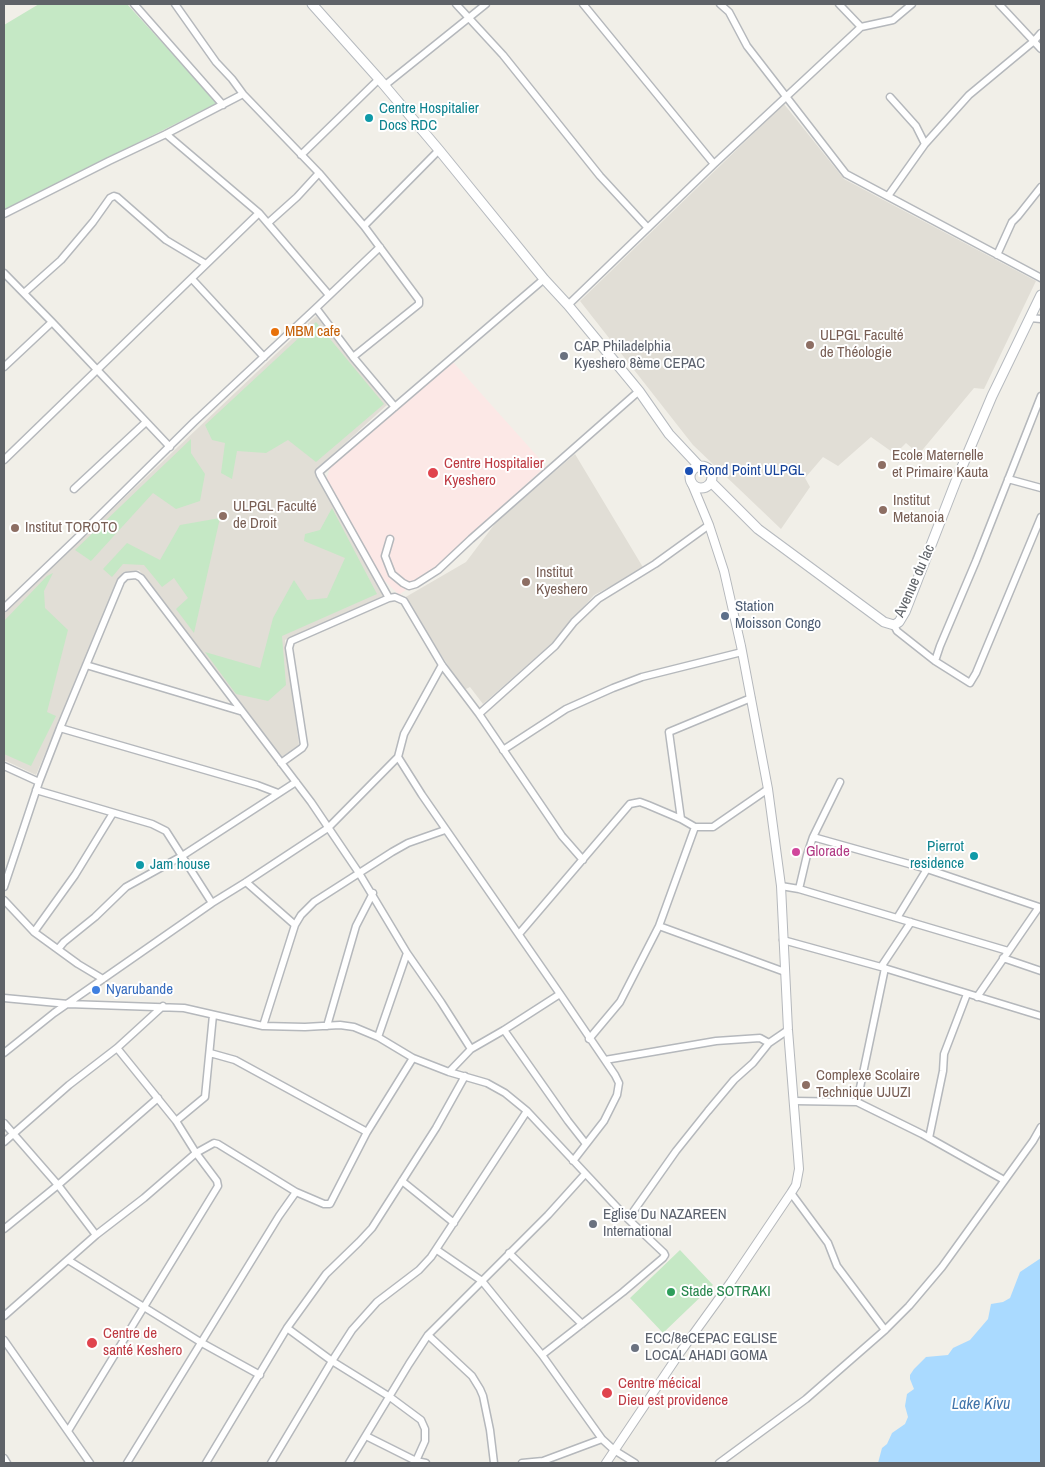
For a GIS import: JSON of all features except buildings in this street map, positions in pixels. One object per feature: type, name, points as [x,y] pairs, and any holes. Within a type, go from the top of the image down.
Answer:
[{"type":"main road","points":[[312,4],[439,150],[544,279],[639,391],[669,434],[698,466]]},
{"type":"main road","name":"Avenue du lac","points":[[711,482],[758,528],[884,622],[894,626],[905,612],[992,396],[1041,295]]},
{"type":"main road","points":[[698,466],[704,466],[710,470],[711,482],[700,488],[692,484],[691,472],[698,466]]},
{"type":"street","points":[[134,4],[222,105]]},
{"type":"street","points":[[175,4],[216,62],[243,94],[319,173],[364,226],[419,300],[419,304],[353,357]]},
{"type":"street","points":[[456,4],[503,55],[600,176],[648,228]]},
{"type":"street","points":[[301,155],[382,83],[486,4]]},
{"type":"street","points":[[582,4],[714,164]]},
{"type":"street","points":[[720,4],[729,12],[747,46],[846,174],[1041,278]]},
{"type":"street","points":[[839,4],[861,27]]},
{"type":"street","points":[[568,305],[714,164],[861,27],[893,20],[912,4]]},
{"type":"street","points":[[999,4],[1041,49]]},
{"type":"street","points":[[888,196],[925,144],[969,94],[1034,41],[1041,33]]},
{"type":"street","points":[[4,214],[243,94]]},
{"type":"street","points":[[890,97],[916,126],[925,144]]},
{"type":"street","points":[[166,134],[259,213],[328,296]]},
{"type":"street","points":[[364,226],[439,150]]},
{"type":"street","points":[[268,223],[297,197],[319,173]]},
{"type":"street","points":[[997,255],[1012,222],[1041,187]]},
{"type":"street","points":[[24,293],[61,260],[110,198],[114,196],[166,240],[206,264]]},
{"type":"street","points":[[5,456],[259,213]]},
{"type":"street","points":[[4,608],[194,422],[380,247]]},
{"type":"street","points":[[4,273],[170,447]]},
{"type":"street","points":[[192,279],[264,357]]},
{"type":"street","points":[[389,598],[319,472],[544,279]]},
{"type":"street","points":[[316,308],[394,407]]},
{"type":"street","points":[[1030,318],[1041,319]]},
{"type":"street","points":[[4,367],[52,322]]},
{"type":"street","points":[[390,539],[384,556],[392,574],[403,584],[409,586],[416,584],[438,570],[639,391]]},
{"type":"street","points":[[935,661],[1041,396]]},
{"type":"street","points":[[74,489],[146,422]]},
{"type":"street","points":[[1008,479],[1041,488]]},
{"type":"street","points":[[606,1463],[791,1193],[796,1184],[799,1170],[788,1030],[781,886],[768,789],[742,652],[724,571],[709,525],[692,484]]},
{"type":"street","points":[[894,626],[897,632],[935,661],[970,683],[976,673],[1041,517]]},
{"type":"street","points":[[479,714],[555,646],[574,622],[598,598],[655,564],[709,525]]},
{"type":"street","points":[[4,887],[39,782],[121,581],[126,576],[136,575],[141,578],[311,802],[373,893],[407,953],[471,1049]]},
{"type":"street","points":[[281,763],[304,745],[289,648],[291,641],[389,598],[395,598],[404,601],[442,665],[479,714],[562,836],[583,860]]},
{"type":"street","points":[[503,750],[566,709],[613,688],[642,677],[742,652]]},
{"type":"street","points":[[86,665],[241,711]]},
{"type":"street","points":[[4,1054],[68,1004],[212,902],[328,828],[398,757],[404,734],[442,665]]},
{"type":"street","points":[[681,819],[669,732],[751,698]]},
{"type":"street","points":[[60,728],[257,785],[278,793]]},
{"type":"street","points":[[398,757],[619,1083],[617,1095],[604,1121],[573,1161]]},
{"type":"street","points":[[4,766],[39,782]]},
{"type":"street","points":[[58,949],[126,887],[182,856],[296,782]]},
{"type":"street","points":[[799,889],[813,837],[840,782]]},
{"type":"street","points":[[519,934],[630,804],[640,802],[695,827],[713,827],[768,789]]},
{"type":"street","points":[[36,790],[152,824],[166,831],[212,902]]},
{"type":"street","points":[[34,932],[75,875],[113,813]]},
{"type":"street","points":[[589,1039],[620,1002],[659,926],[695,827]]},
{"type":"street","points":[[263,1026],[295,925],[301,915],[314,902],[400,847],[446,830]]},
{"type":"street","points":[[813,837],[927,869],[1039,907],[977,996]]},
{"type":"street","points":[[897,918],[927,869]]},
{"type":"street","points":[[246,882],[295,925]]},
{"type":"street","points":[[781,886],[799,889],[1008,951]]},
{"type":"street","points":[[327,1026],[356,926],[373,893]]},
{"type":"street","points":[[4,900],[34,932],[78,964],[103,979]]},
{"type":"street","points":[[857,1102],[883,968],[912,922]]},
{"type":"street","points":[[659,926],[785,972]]},
{"type":"street","points":[[783,940],[1041,1016]]},
{"type":"street","points":[[378,1037],[407,953]]},
{"type":"street","points":[[1003,958],[1041,971]]},
{"type":"street","points":[[449,1072],[471,1049],[560,994]]},
{"type":"street","points":[[929,1138],[943,1071],[944,1054],[967,994]]},
{"type":"street","points":[[4,998],[68,1004],[184,1008],[263,1026],[340,1025],[354,1027],[378,1037],[413,1058],[449,1072],[487,1083],[505,1093],[526,1111],[628,1219],[664,1253],[663,1258],[623,1292],[542,1355]]},
{"type":"street","points":[[4,1142],[163,1006]]},
{"type":"street","points":[[176,1121],[206,1097],[213,1015]]},
{"type":"street","points":[[504,1030],[586,1144]]},
{"type":"street","points":[[628,1219],[682,1144],[734,1080],[753,1063],[769,1042],[788,1030]]},
{"type":"street","points":[[604,1060],[716,1041],[760,1038],[769,1042]]},
{"type":"street","points":[[68,1431],[218,1186],[217,1181],[196,1153],[176,1121],[116,1048]]},
{"type":"street","points":[[210,1053],[235,1060],[367,1132]]},
{"type":"street","points":[[4,1316],[96,1235],[144,1198],[196,1153],[216,1143],[296,1192],[324,1204],[330,1204],[367,1132],[413,1058]]},
{"type":"street","points":[[206,1463],[287,1328],[326,1274],[366,1235],[436,1128],[465,1076]]},
{"type":"street","points":[[4,1229],[158,1098]]},
{"type":"street","points":[[794,1101],[857,1102],[929,1138],[1004,1180]]},
{"type":"street","points":[[271,1463],[352,1330],[386,1294],[419,1270],[437,1250],[526,1111]]},
{"type":"street","points":[[4,1123],[58,1185],[96,1235]]},
{"type":"street","points":[[718,1463],[806,1399],[886,1330],[942,1267],[1041,1127]]},
{"type":"street","points":[[349,1463],[428,1334],[548,1215],[585,1174]]},
{"type":"street","points":[[402,1180],[454,1222]]},
{"type":"street","points":[[127,1463],[279,1216],[296,1192]]},
{"type":"street","points":[[791,1193],[828,1243],[837,1266],[886,1330]]},
{"type":"street","points":[[437,1250],[482,1281],[542,1355],[602,1440],[635,1463]]},
{"type":"street","points":[[509,1253],[582,1324]]},
{"type":"street","points":[[68,1260],[202,1343],[260,1375]]},
{"type":"street","points":[[287,1328],[332,1361],[390,1397],[423,1424],[425,1441],[416,1461]]},
{"type":"street","points":[[428,1334],[472,1376],[480,1389],[490,1430],[494,1463]]},
{"type":"street","points":[[4,1340],[90,1463]]},
{"type":"street","points":[[366,1436],[416,1461],[426,1463]]},
{"type":"street","points":[[522,1463],[543,1461],[602,1440]]},
{"type":"street","points":[[4,1458],[7,1463]]},
{"type":"shaded area","name":"ULPGL Faculté de Théologie","points":[[784,104],[844,179],[1036,281],[984,389],[974,388],[919,454],[906,443],[895,454],[871,437],[838,466],[823,457],[805,478],[810,487],[781,529],[693,445],[580,301]]},
{"type":"shaded area","name":"ULPGL Faculté de Droit","points":[[316,316],[387,405],[318,468],[317,473],[383,596],[285,640],[299,745],[280,758],[139,570],[123,572],[36,775],[4,760],[4,614]]},
{"type":"shaded area","name":"Centre Hospitalier Kyeshero","points":[[453,362],[546,466],[436,567],[399,595],[382,578],[353,531],[326,481],[331,464]]},
{"type":"shaded area","name":"Institut Kyeshero","points":[[575,454],[644,569],[594,595],[551,644],[483,704],[470,687],[464,690],[404,598],[466,562],[497,521]]},
{"type":"green space","points":[[39,4],[127,4],[217,103],[4,210],[4,25]]},
{"type":"green space","points":[[316,322],[384,404],[316,462],[288,440],[266,453],[237,451],[232,479],[221,473],[225,443],[212,440],[205,425]]},
{"type":"green space","points":[[191,439],[191,453],[205,474],[200,501],[176,509],[153,493],[91,561],[75,550]]},
{"type":"green space","points":[[332,508],[377,594],[282,636],[286,685],[268,701],[236,694],[205,652],[260,668],[273,618],[294,580],[307,600],[327,598],[345,558],[304,541],[305,534],[320,530]]},
{"type":"green space","points":[[220,518],[194,633],[176,609],[188,598],[174,578],[162,587],[144,565],[123,564],[112,577],[103,569],[127,543],[160,560],[180,525]]},
{"type":"green space","points":[[53,573],[44,591],[45,608],[68,630],[47,712],[56,716],[31,766],[4,754],[4,621],[47,576]]},
{"type":"green space","name":"Stade SOTRAKI","points":[[680,1250],[713,1285],[663,1333],[630,1298]]},
{"type":"water","name":"Lake Kivu","points":[[1041,1258],[1041,1463],[878,1463],[882,1448],[887,1444],[892,1433],[905,1424],[908,1417],[905,1406],[907,1394],[914,1389],[910,1375],[914,1369],[926,1357],[948,1355],[953,1348],[970,1340],[988,1319],[991,1304],[1003,1302],[1010,1298],[1020,1272]]},
{"type":"place","name":"Centre Hospitalier Docs RDC","points":[[369,118]]},
{"type":"place","name":"MBM cafe","points":[[275,332]]},
{"type":"place","name":"ULPGL Faculté de Théologie","points":[[810,345]]},
{"type":"place","name":"CAP Philadelphia Kyeshero 8ème CEPAC","points":[[564,356]]},
{"type":"place","name":"Ecole Maternelle et Primaire Kauta","points":[[882,465]]},
{"type":"place","name":"Rond Point ULPGL","points":[[689,471]]},
{"type":"place","name":"Centre Hospitalier Kyeshero","points":[[433,473]]},
{"type":"place","name":"Institut Metanoia","points":[[883,510]]},
{"type":"place","name":"ULPGL Faculté de Droit","points":[[223,516]]},
{"type":"place","name":"Institut TOROTO","points":[[15,528]]},
{"type":"place","name":"Institut Kyeshero","points":[[526,582]]},
{"type":"place","name":"Station Moisson Congo","points":[[725,616]]},
{"type":"place","name":"Glorade","points":[[796,852]]},
{"type":"place","name":"Pierrot residence","points":[[974,856]]},
{"type":"place","name":"Jam house","points":[[140,865]]},
{"type":"place","name":"Nyarubande","points":[[96,990]]},
{"type":"place","name":"Complexe Scolaire Technique UJUZI","points":[[806,1085]]},
{"type":"place","name":"Eglise Du NAZAREEN International","points":[[593,1224]]},
{"type":"place","name":"Stade SOTRAKI","points":[[671,1292]]},
{"type":"place","name":"Centre de santé Keshero","points":[[92,1343]]},
{"type":"place","name":"ECC/8eCEPAC EGLISE LOCAL AHADI GOMA","points":[[635,1348]]},
{"type":"place","name":"Centre mécical Dieu est providence","points":[[607,1393]]}]
